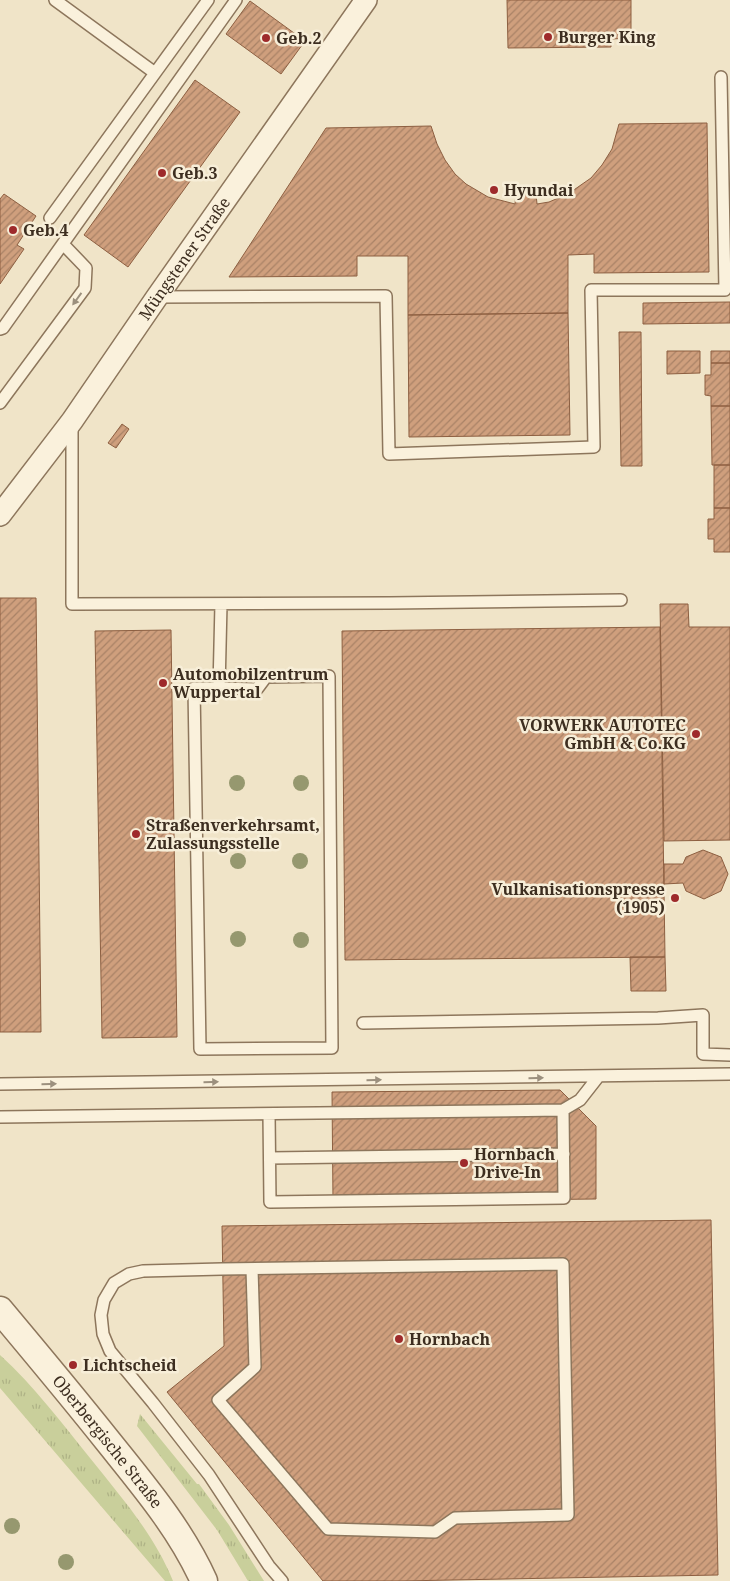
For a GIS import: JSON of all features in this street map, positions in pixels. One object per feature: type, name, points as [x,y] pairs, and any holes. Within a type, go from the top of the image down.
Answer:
[{"type":"street","name":"Müngstener Straße","points":[[0,515],[72,421],[366,0]]},
{"type":"street","name":"Oberbergische Straße","points":[[0,1310],[160,1506],[185,1544],[204,1581]]},
{"type":"lane","points":[[55,0],[155,72]]},
{"type":"lane","points":[[50,218],[208,0]]},
{"type":"lane","points":[[0,329],[3,328],[236,0]]},
{"type":"lane","points":[[157,297],[386,296],[389,454],[594,447],[591,290],[725,290],[721,77]]},
{"type":"lane","points":[[0,403],[85,288],[86,268],[63,244]]},
{"type":"lane","points":[[72,421],[72,604],[621,600]]},
{"type":"lane","points":[[219,688],[221,604]]},
{"type":"lane","points":[[329,676],[332,1048],[200,1049],[194,688],[219,688],[257,689],[266,677],[329,676]]},
{"type":"lane","points":[[363,1022],[658,1018],[703,1015],[703,1054],[730,1055]]},
{"type":"lane","points":[[0,1084],[730,1074]]},
{"type":"lane","points":[[0,1117],[563,1110],[580,1100],[598,1077]]},
{"type":"lane","points":[[269,1114],[270,1202],[525,1199],[564,1198],[563,1110]]},
{"type":"lane","points":[[270,1158],[564,1154]]},
{"type":"lane","points":[[252,1269],[254,1367],[218,1400],[328,1529],[435,1532],[455,1518],[568,1515],[563,1264],[222,1269],[143,1272],[129,1274],[114,1283],[104,1300],[101,1315],[102,1334],[110,1351],[209,1475],[282,1581]]},
{"type":"green space","points":[[0,1355],[47,1405],[125,1502],[147,1532],[173,1581],[165,1581],[0,1388]]},
{"type":"green space","points":[[140,1414],[197,1484],[199,1484],[229,1525],[264,1581],[248,1581],[217,1530],[137,1426]]},
{"type":"building","points":[[507,0],[631,0],[631,38],[611,39],[611,47],[508,48]]},
{"type":"building","name":"Geb.2","points":[[250,1],[305,41],[281,74],[226,34]]},
{"type":"building","name":"Geb.3","points":[[195,80],[240,112],[128,267],[84,235]]},
{"type":"building","points":[[707,123],[709,272],[594,273],[594,254],[568,255],[568,313],[408,315],[408,256],[357,256],[357,276],[229,277],[326,128],[431,126],[445,160],[455,174],[466,184],[488,197],[515,204],[516,194],[536,194],[537,204],[549,202],[568,194],[591,178],[612,149],[619,124]]},
{"type":"building","name":"Geb.4","points":[[4,194],[36,216],[17,245],[24,249],[0,284],[0,199]]},
{"type":"building","points":[[730,302],[730,323],[643,324],[643,303]]},
{"type":"building","points":[[568,313],[570,435],[409,437],[408,315]]},
{"type":"building","points":[[619,332],[641,332],[642,466],[621,466]]},
{"type":"building","points":[[667,351],[700,351],[700,373],[667,374]]},
{"type":"building","points":[[711,351],[730,351],[730,363],[711,363]]},
{"type":"building","points":[[711,363],[730,363],[730,406],[711,406],[711,396],[705,395],[705,375],[711,375]]},
{"type":"building","points":[[711,406],[730,406],[730,465],[712,465]]},
{"type":"building","points":[[122,424],[129,429],[116,448],[108,443]]},
{"type":"building","points":[[714,465],[730,465],[730,508],[714,508]]},
{"type":"building","points":[[714,508],[730,508],[730,552],[714,552],[714,539],[708,539],[708,519],[714,519]]},
{"type":"building","points":[[0,598],[36,598],[41,1032],[0,1032]]},
{"type":"building","name":"VORWERK AUTOTEC GmbH & Co.KG","points":[[660,604],[688,604],[689,627],[730,627],[730,840],[664,841]]},
{"type":"building","points":[[660,627],[665,957],[345,960],[342,631]]},
{"type":"building","name":"Straßenverkehrsamt, Zulassungsstelle","points":[[171,630],[177,1037],[102,1038],[95,631]]},
{"type":"building","points":[[703,850],[721,857],[728,874],[721,891],[704,899],[686,891],[683,883],[664,884],[664,864],[683,864],[686,857]]},
{"type":"building","points":[[630,957],[665,957],[666,991],[631,991]]},
{"type":"building","name":"Hornbach Drive-In","points":[[560,1090],[596,1126],[596,1199],[333,1202],[332,1092]]},
{"type":"building","points":[[711,1220],[718,1575],[323,1581],[167,1392],[224,1346],[222,1226]]},
{"type":"place","name":"Burger King","points":[[548,37]]},
{"type":"place","name":"Geb.2","points":[[266,38]]},
{"type":"place","name":"Geb.3","points":[[162,173]]},
{"type":"place","name":"Hyundai","points":[[494,190]]},
{"type":"place","name":"Geb.4","points":[[13,230]]},
{"type":"place","name":"Automobilzentrum Wuppertal","points":[[163,683]]},
{"type":"place","name":"VORWERK AUTOTEC GmbH & Co.KG","points":[[696,734]]},
{"type":"place","name":"Straßenverkehrsamt, Zulassungsstelle","points":[[136,834]]},
{"type":"place","name":"Vulkanisationspresse (1905)","points":[[675,898]]},
{"type":"place","name":"Hornbach Drive-In","points":[[464,1163]]},
{"type":"place","name":"Hornbach","points":[[399,1339]]},
{"type":"place","name":"Lichtscheid","points":[[73,1365]]}]
